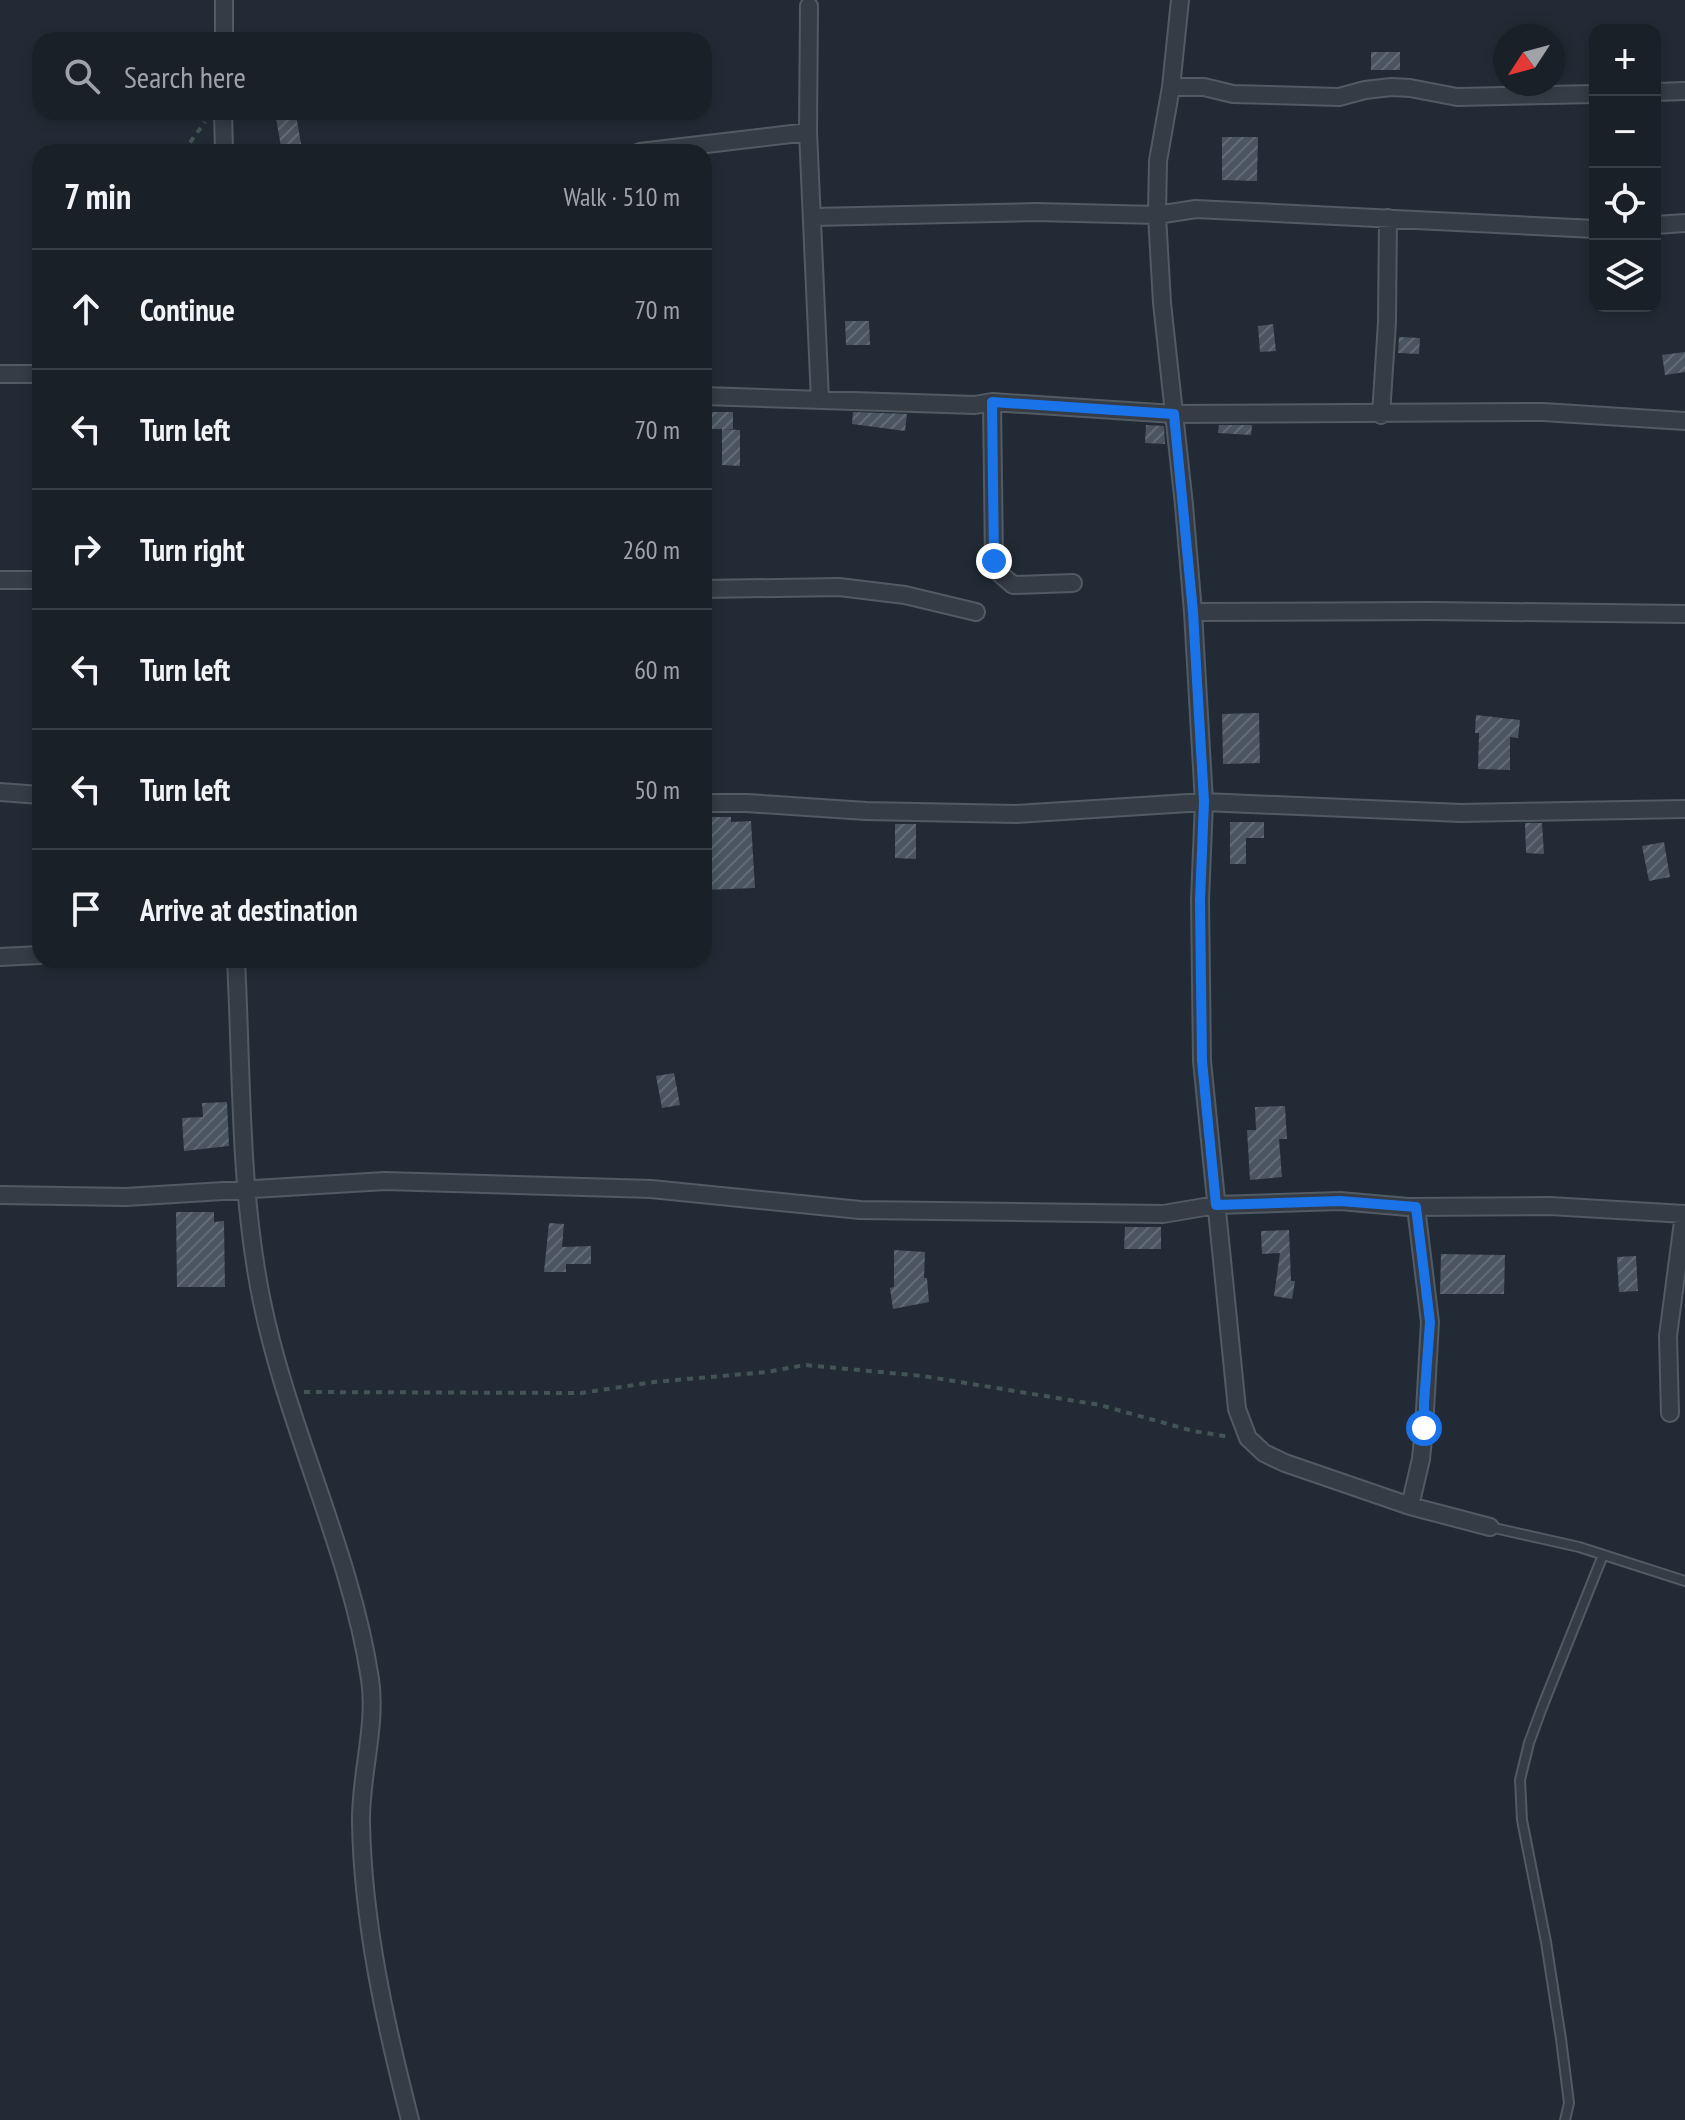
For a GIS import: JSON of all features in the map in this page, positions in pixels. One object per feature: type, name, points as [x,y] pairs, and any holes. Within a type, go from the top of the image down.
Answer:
[{"type":"street","points":[[224,0],[224,32]]},
{"type":"street","points":[[1180,0],[1171,87],[1158,161],[1157,215],[1162,303],[1193,612],[1204,802],[1200,900],[1202,1061],[1237,1409],[1248,1438],[1264,1453],[1285,1463],[1410,1506],[1490,1527]]},
{"type":"street","points":[[809,6],[808,132],[820,400]]},
{"type":"street","points":[[1171,87],[1204,87],[1233,94],[1339,97],[1391,87],[1457,97],[1589,94]]},
{"type":"street","points":[[1661,92],[1685,91]]},
{"type":"street","points":[[217,120],[222,144]]},
{"type":"street","points":[[707,144],[808,132]]},
{"type":"street","points":[[813,217],[1037,212],[1157,215],[1196,209],[1589,229]]},
{"type":"street","points":[[1381,415],[1387,322],[1388,218]]},
{"type":"street","points":[[1661,225],[1685,223]]},
{"type":"street","points":[[0,374],[32,374]]},
{"type":"street","points":[[712,396],[975,405],[992,402],[1174,414],[1543,412],[1685,421]]},
{"type":"street","points":[[992,402],[994,561],[998,572],[1013,585],[1073,583]]},
{"type":"street","points":[[0,580],[32,580]]},
{"type":"street","points":[[712,589],[839,587],[905,595],[976,612]]},
{"type":"street","points":[[1193,612],[1685,614]]},
{"type":"street","points":[[0,792],[32,794]]},
{"type":"street","points":[[712,803],[866,811],[1016,814],[1204,802],[1461,813],[1685,809]]},
{"type":"street","points":[[0,957],[32,955]]},
{"type":"street","points":[[236,968],[246,1190],[262,1302],[285,1392],[335,1541],[370,1681],[371,1719],[360,1797],[366,1914],[410,2120]]},
{"type":"street","points":[[0,1195],[126,1197],[385,1181],[637,1188],[860,1210],[1163,1214],[1216,1205],[1340,1201],[1416,1207],[1550,1206],[1684,1214],[1668,1336],[1670,1413]]},
{"type":"street","points":[[1410,1506],[1421,1459],[1430,1322],[1416,1207]]},
{"type":"lane","points":[[1490,1527],[1603,1555],[1685,1581]]},
{"type":"lane","points":[[1565,2120],[1569,2103],[1561,2039],[1544,1928],[1522,1820],[1520,1780],[1533,1730],[1603,1555]]},
{"type":"path","points":[[189,144],[201,126],[210,120]]},
{"type":"path","points":[[285,1392],[581,1393],[805,1365],[923,1376],[1100,1405],[1222,1437],[1248,1438]]},
{"type":"building","points":[[1371,52],[1400,52],[1400,70],[1371,70]]},
{"type":"building","points":[[276,120],[297,120],[301,144],[280,144]]},
{"type":"building","points":[[1222,137],[1258,137],[1257,181],[1222,180]]},
{"type":"building","points":[[845,321],[869,321],[870,345],[846,345]]},
{"type":"building","points":[[1273,324],[1276,351],[1260,352],[1258,326]]},
{"type":"building","points":[[1399,337],[1420,338],[1419,354],[1398,353]]},
{"type":"building","points":[[1685,352],[1685,372],[1665,375],[1662,355]]},
{"type":"building","points":[[712,412],[733,412],[733,429],[712,429]]},
{"type":"building","points":[[853,412],[907,414],[905,431],[852,424]]},
{"type":"building","points":[[1146,425],[1164,426],[1165,444],[1145,443]]},
{"type":"building","points":[[1219,425],[1252,425],[1251,435],[1218,433]]},
{"type":"building","points":[[722,429],[740,430],[740,466],[722,465]]},
{"type":"building","points":[[1259,713],[1260,763],[1223,764],[1222,714]]},
{"type":"building","points":[[1476,715],[1520,720],[1518,738],[1510,737],[1510,770],[1478,769]]},
{"type":"building","points":[[712,817],[731,817],[731,822],[751,821],[755,888],[712,890]]},
{"type":"building","points":[[1230,822],[1264,822],[1264,838],[1246,838],[1246,864],[1230,864]]},
{"type":"building","points":[[1525,823],[1542,823],[1544,854],[1526,853]]},
{"type":"building","points":[[895,824],[916,824],[916,859],[895,858]]},
{"type":"building","points":[[1664,842],[1670,877],[1649,881],[1642,846]]},
{"type":"building","points":[[674,1073],[680,1105],[662,1108],[656,1076]]},
{"type":"building","points":[[227,1102],[229,1146],[184,1151],[182,1118],[203,1117],[202,1103]]},
{"type":"building","points":[[1285,1106],[1287,1139],[1279,1139],[1282,1177],[1250,1180],[1247,1130],[1256,1130],[1255,1107]]},
{"type":"building","points":[[176,1212],[214,1212],[214,1222],[224,1221],[225,1287],[177,1287]]},
{"type":"building","points":[[549,1223],[564,1224],[562,1247],[591,1246],[591,1264],[566,1264],[566,1272],[544,1272]]},
{"type":"building","points":[[1125,1227],[1161,1227],[1161,1249],[1124,1249]]},
{"type":"building","points":[[1289,1230],[1291,1281],[1295,1281],[1292,1299],[1274,1296],[1280,1253],[1262,1254],[1261,1231]]},
{"type":"building","points":[[894,1250],[925,1252],[924,1278],[927,1278],[929,1302],[893,1309],[890,1288],[894,1287]]},
{"type":"building","points":[[1441,1254],[1505,1255],[1504,1294],[1440,1294]]},
{"type":"building","points":[[1636,1256],[1638,1291],[1619,1292],[1617,1257]]},
{"type":"route","points":[[994,561],[992,402],[1174,414],[1193,612],[1204,802],[1200,900],[1202,1061],[1216,1205],[1340,1201],[1416,1207],[1430,1322],[1424,1428]]}]
